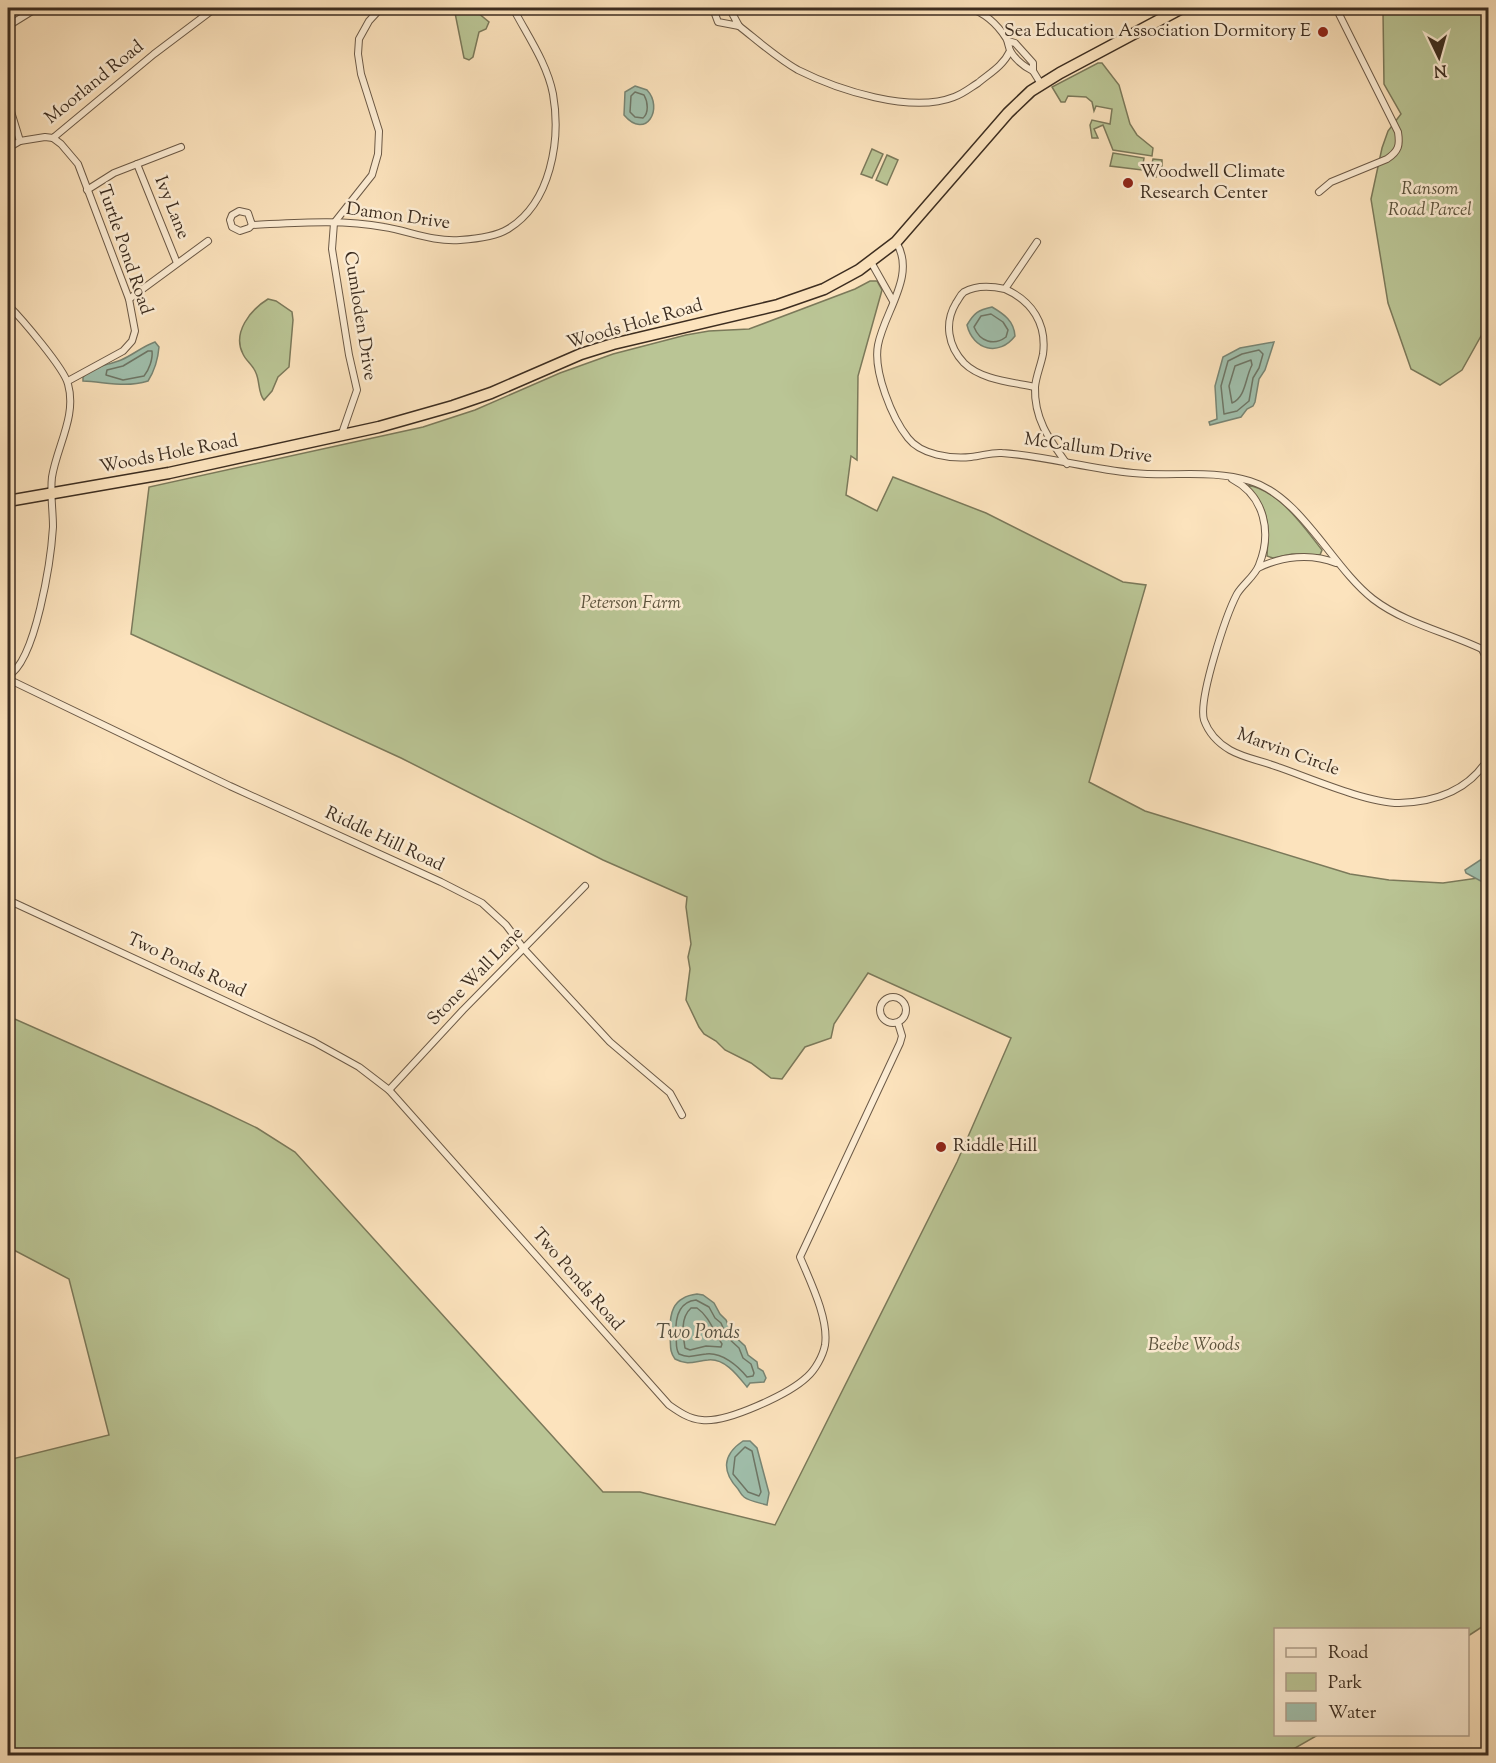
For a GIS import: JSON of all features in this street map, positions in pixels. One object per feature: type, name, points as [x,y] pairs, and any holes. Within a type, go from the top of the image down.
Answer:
[{"type":"highway","name":"Woods Hole Road","points":[[8,501],[169,473],[380,427],[491,393],[580,354],[802,298],[840,281],[871,262],[896,242],[1008,113],[1041,84],[1182,8]]},
{"type":"street","points":[[8,26],[37,8]]},
{"type":"street","name":"Moorland Road","points":[[20,141],[53,138],[154,54],[215,8]]},
{"type":"street","points":[[334,223],[372,175],[378,154],[380,131],[358,54],[359,39],[369,21],[381,8]]},
{"type":"street","name":"Damon Drive","points":[[252,225],[334,223],[384,226],[417,236],[457,240],[479,238],[506,230],[522,219],[537,202],[548,175],[555,135],[552,94],[544,66],[513,8]]},
{"type":"street","points":[[720,8],[715,14],[718,22],[739,26]]},
{"type":"street","points":[[727,8],[732,12],[739,26],[786,62],[824,82],[863,95],[907,102],[938,102],[966,92],[1003,64],[1010,51]]},
{"type":"street","points":[[969,8],[991,21],[1008,41],[1010,51],[1025,67],[1033,71]]},
{"type":"street","points":[[1319,192],[1331,182],[1388,159],[1396,153],[1400,144],[1398,132],[1336,8]]},
{"type":"street","points":[[1008,41],[1015,43],[1033,63],[1033,71],[1041,84]]},
{"type":"street","points":[[8,102],[20,141],[8,148]]},
{"type":"street","name":"Turtle Pond Road","points":[[53,138],[78,164],[129,299],[135,331],[132,341],[123,351],[68,381]]},
{"type":"street","points":[[87,190],[114,173],[181,147]]},
{"type":"street","name":"Ivy Lane","points":[[137,164],[177,263]]},
{"type":"street","name":"Cumloden Drive","points":[[334,223],[332,249],[349,356],[357,390],[341,436]]},
{"type":"street","points":[[129,299],[208,241]]},
{"type":"street","name":"McCallum Drive","points":[[896,242],[904,262],[901,278],[878,346],[877,364],[883,387],[899,425],[910,441],[921,449],[945,456],[971,457],[999,452],[1135,473],[1215,475],[1249,480],[1274,492],[1295,511],[1359,587],[1386,608],[1407,619],[1485,650]]},
{"type":"street","points":[[1005,289],[1037,242]]},
{"type":"street","points":[[871,262],[893,301]]},
{"type":"street","points":[[1035,387],[977,372],[959,356],[948,330],[950,315],[962,293],[974,288],[993,286],[1019,295],[1032,308],[1041,324],[1044,340],[1043,357],[1035,387],[1036,414],[1044,432],[1067,464]]},
{"type":"street","points":[[8,305],[68,381],[71,406],[54,467],[51,494],[52,527],[41,605],[27,652],[8,678]]},
{"type":"street","name":"Marvin Circle","points":[[1228,477],[1238,482],[1250,494],[1263,514],[1266,538],[1258,568],[1238,593],[1206,686],[1202,705],[1204,720],[1215,740],[1232,751],[1348,791],[1389,802],[1432,799],[1453,793],[1473,778],[1488,759]]},
{"type":"street","points":[[1258,568],[1281,559],[1299,557],[1321,558],[1337,563]]},
{"type":"street","points":[[1485,650],[1488,662]]},
{"type":"street","name":"Riddle Hill Road","points":[[8,678],[230,786],[482,903],[506,925],[524,949],[610,1042],[670,1093],[682,1115]]},
{"type":"street","name":"Stone Wall Lane","points":[[389,1090],[585,886]]},
{"type":"street","name":"Two Ponds Road","points":[[8,900],[314,1042],[359,1066],[389,1090],[669,1405],[692,1418],[704,1420],[717,1419],[748,1410],[789,1389],[808,1377],[820,1360],[825,1345],[824,1324],[800,1257],[900,1043],[902,1036],[898,1023]]},
{"type":"street","name":"Two Ponds Road","points":[[890,997],[899,999],[905,1005],[905,1014],[898,1023],[887,1021],[884,1018],[881,1010],[882,1001],[890,997]]},
{"type":"street","points":[[1487,1642],[1488,1657]]},
{"type":"green space","points":[[454,8],[472,8],[489,22],[486,29],[479,32],[473,57],[469,60],[464,58]]},
{"type":"green space","name":"Ransom Road Parcel","points":[[1387,8],[1488,8],[1488,316],[1486,327],[1462,370],[1440,385],[1411,369],[1388,303],[1371,199],[1388,131],[1401,114],[1384,84],[1383,11]]},
{"type":"green space","points":[[1102,63],[1119,85],[1130,124],[1137,135],[1153,148],[1152,156],[1113,150],[1103,125],[1094,129],[1098,138],[1092,138],[1090,125],[1092,120],[1110,124],[1112,109],[1096,106],[1094,111],[1092,102],[1086,97],[1068,96],[1065,102],[1061,102],[1052,87]]},
{"type":"green space","points":[[872,149],[883,154],[872,178],[861,174]]},
{"type":"green space","points":[[1113,153],[1144,158],[1142,170],[1110,166]]},
{"type":"green space","points":[[887,155],[898,160],[887,185],[876,180]]},
{"type":"green space","points":[[1153,159],[1162,160],[1162,171],[1156,173],[1156,177],[1152,177],[1152,172],[1150,172]]},
{"type":"green space","name":"Beebe Woods","points":[[870,281],[877,281],[882,290],[858,376],[857,460],[851,456],[846,495],[877,511],[893,477],[986,513],[1123,582],[1146,585],[1089,782],[1145,811],[1350,874],[1389,880],[1443,883],[1485,877],[1488,884],[1488,1623],[1469,1635],[1469,1628],[1274,1628],[1274,1736],[1316,1736],[1283,1755],[8,1755],[8,1460],[109,1435],[69,1279],[8,1247],[8,1016],[211,1106],[257,1128],[295,1152],[603,1492],[640,1492],[775,1525],[957,1162],[1011,1038],[868,973],[834,1024],[831,1038],[805,1047],[782,1079],[771,1078],[751,1063],[725,1050],[704,1034],[686,1000],[690,969],[688,957],[691,944],[686,907],[687,897],[603,860],[401,758],[131,634],[149,487],[423,427],[475,410],[560,373],[613,354],[686,335],[709,331],[749,329],[855,289]]},
{"type":"green space","points":[[268,299],[276,301],[292,312],[293,320],[289,367],[278,377],[272,391],[264,400],[256,373],[243,354],[240,338],[241,330],[249,316]]},
{"type":"green space","points":[[1247,485],[1259,488],[1280,501],[1322,550],[1320,555],[1292,554],[1273,558],[1267,556],[1266,516],[1261,504]]},
{"type":"water","points":[[635,86],[647,90],[654,105],[650,119],[639,125],[624,115],[625,92]]},
{"type":"water","points":[[992,307],[1008,318],[1015,336],[1002,347],[987,348],[975,340],[967,325],[977,313]]},
{"type":"water","points":[[155,342],[159,347],[158,356],[148,381],[123,384],[83,381],[83,377],[91,370],[121,360]]},
{"type":"water","points":[[1274,342],[1265,370],[1259,379],[1253,406],[1247,409],[1241,417],[1210,425],[1209,422],[1217,419],[1215,386],[1223,357],[1240,348]]},
{"type":"water","points":[[1488,855],[1488,885],[1466,873],[1465,870]]},
{"type":"water","name":"Two Ponds","points":[[697,1294],[703,1295],[714,1303],[726,1320],[732,1334],[745,1346],[748,1355],[763,1371],[766,1378],[764,1382],[750,1383],[747,1387],[740,1378],[720,1362],[708,1360],[688,1363],[675,1359],[671,1348],[670,1328],[674,1308],[682,1299]]},
{"type":"water","points":[[743,1441],[750,1441],[757,1448],[769,1493],[767,1505],[744,1497],[729,1476],[728,1458],[736,1446]]},
{"type":"place","name":"Sea Education Association Dormitory E","points":[[1323,32]]},
{"type":"place","name":"Woodwell Climate Research Center","points":[[1128,183]]},
{"type":"place","name":"Riddle Hill","points":[[941,1147]]},
{"type":"park label","name":"Peterson Farm","points":[[631,604]]}]
